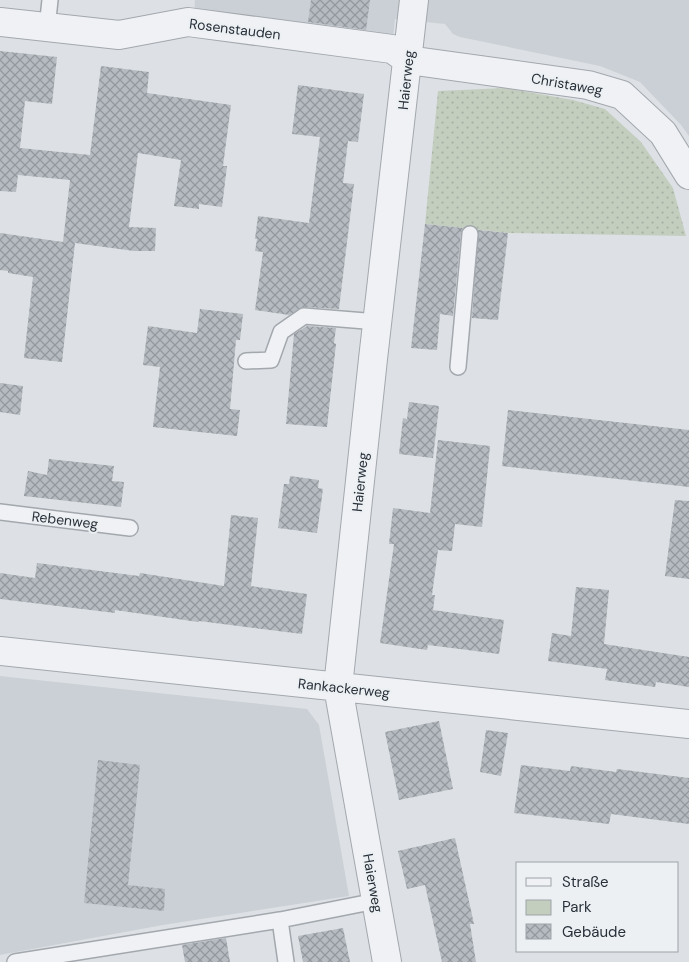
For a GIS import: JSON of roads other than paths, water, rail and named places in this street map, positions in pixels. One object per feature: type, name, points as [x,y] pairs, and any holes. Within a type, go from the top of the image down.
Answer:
[{"type":"street","name":"Haierweg","points":[[387,962],[338,687],[414,0]]},
{"type":"street","name":"Rosenstauden","points":[[0,22],[119,35],[188,22],[392,49],[408,60]]},
{"type":"street","name":"Christaweg","points":[[408,60],[588,84],[622,95],[664,133],[689,175]]},
{"type":"street","name":"Rankackerweg","points":[[0,651],[689,724]]},
{"type":"lane","points":[[47,28],[50,0]]},
{"type":"lane","points":[[458,367],[470,234]]},
{"type":"lane","points":[[246,361],[271,360],[281,332],[304,316],[378,322]]},
{"type":"lane","name":"Rebenweg","points":[[0,512],[130,528]]},
{"type":"lane","points":[[15,962],[280,920],[376,901]]},
{"type":"lane","points":[[280,920],[286,962]]}]
